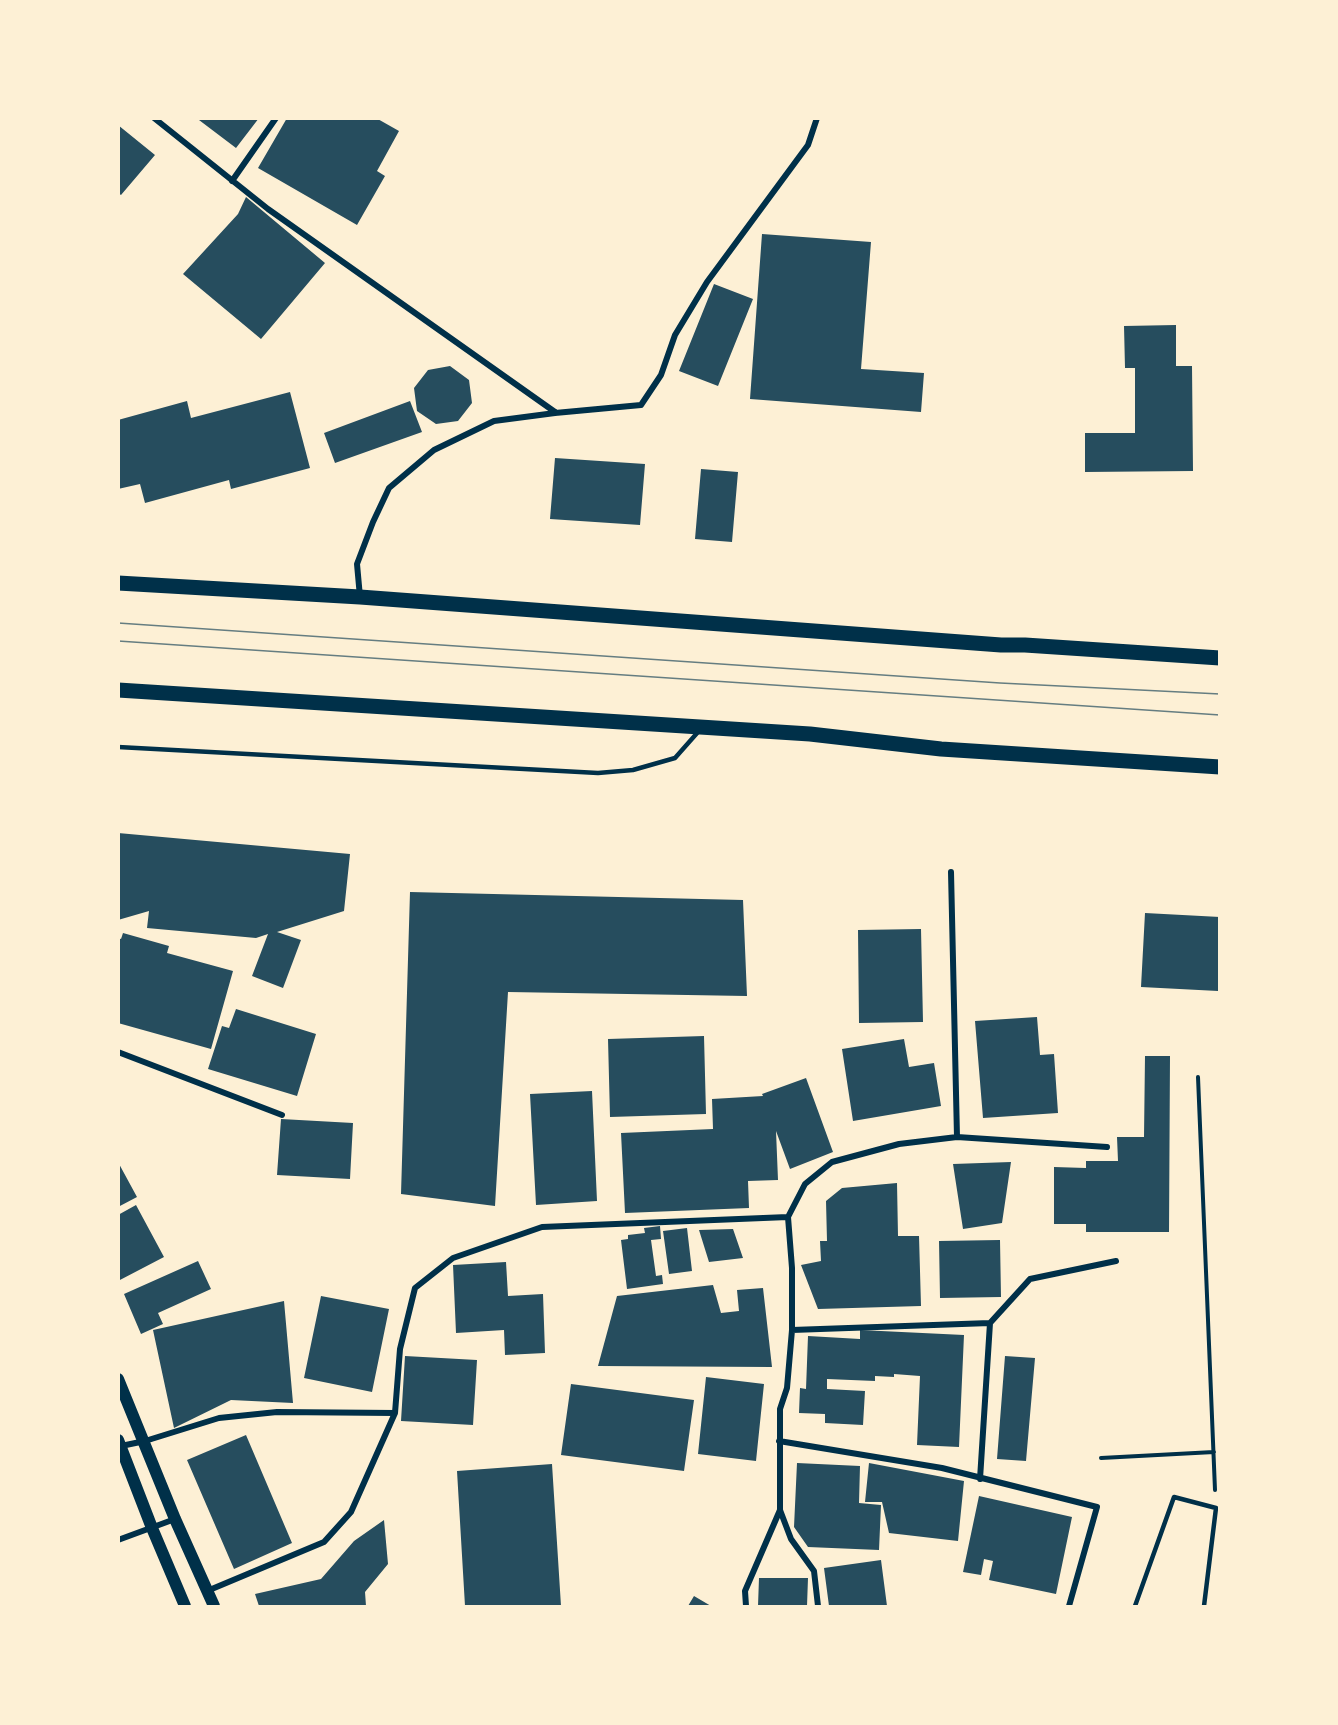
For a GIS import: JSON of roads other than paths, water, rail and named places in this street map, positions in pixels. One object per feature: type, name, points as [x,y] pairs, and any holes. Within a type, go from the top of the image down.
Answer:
[{"type":"main road","points":[[118,584],[360,597],[1001,645],[1220,658]]},
{"type":"main road","points":[[118,690],[810,734],[941,749],[1220,767]]},
{"type":"main road","points":[[118,1380],[175,1519],[214,1606]]},
{"type":"main road","points":[[120,1443],[185,1606]]},
{"type":"street","points":[[154,118],[277,216],[555,413]]},
{"type":"street","points":[[232,181],[276,118]]},
{"type":"street","points":[[360,597],[357,564],[389,488],[434,450],[494,421],[641,405],[662,375],[675,335],[707,282],[808,145],[817,118]]},
{"type":"street","points":[[951,872],[957,1137]]},
{"type":"street","points":[[118,1052],[282,1115]]},
{"type":"street","points":[[818,1606],[814,1571],[791,1539],[780,1510],[780,1409],[787,1388],[792,1330],[792,1268],[788,1217],[805,1184],[832,1162],[899,1144],[957,1137],[1107,1147]]},
{"type":"street","points":[[206,1591],[324,1542],[351,1512],[395,1413],[400,1349],[415,1288],[453,1258],[542,1227],[788,1217]]},
{"type":"street","points":[[980,1479],[990,1323],[1030,1279],[1116,1262]]},
{"type":"street","points":[[792,1330],[990,1323]]},
{"type":"street","points":[[120,1443],[145,1442],[219,1418],[277,1412],[395,1413]]},
{"type":"street","points":[[779,1442],[942,1468],[1097,1507],[1069,1606]]},
{"type":"street","points":[[746,1606],[746,1592],[780,1510]]},
{"type":"street","points":[[118,1540],[175,1519]]},
{"type":"lane","points":[[118,747],[598,773],[633,770],[675,758],[702,728]]},
{"type":"lane","points":[[1135,1606],[1174,1497],[1216,1509],[1204,1606]]},
{"type":"tram line","points":[[118,623],[1000,683],[1220,694]]},
{"type":"tram line","points":[[118,641],[1220,715]]}]
